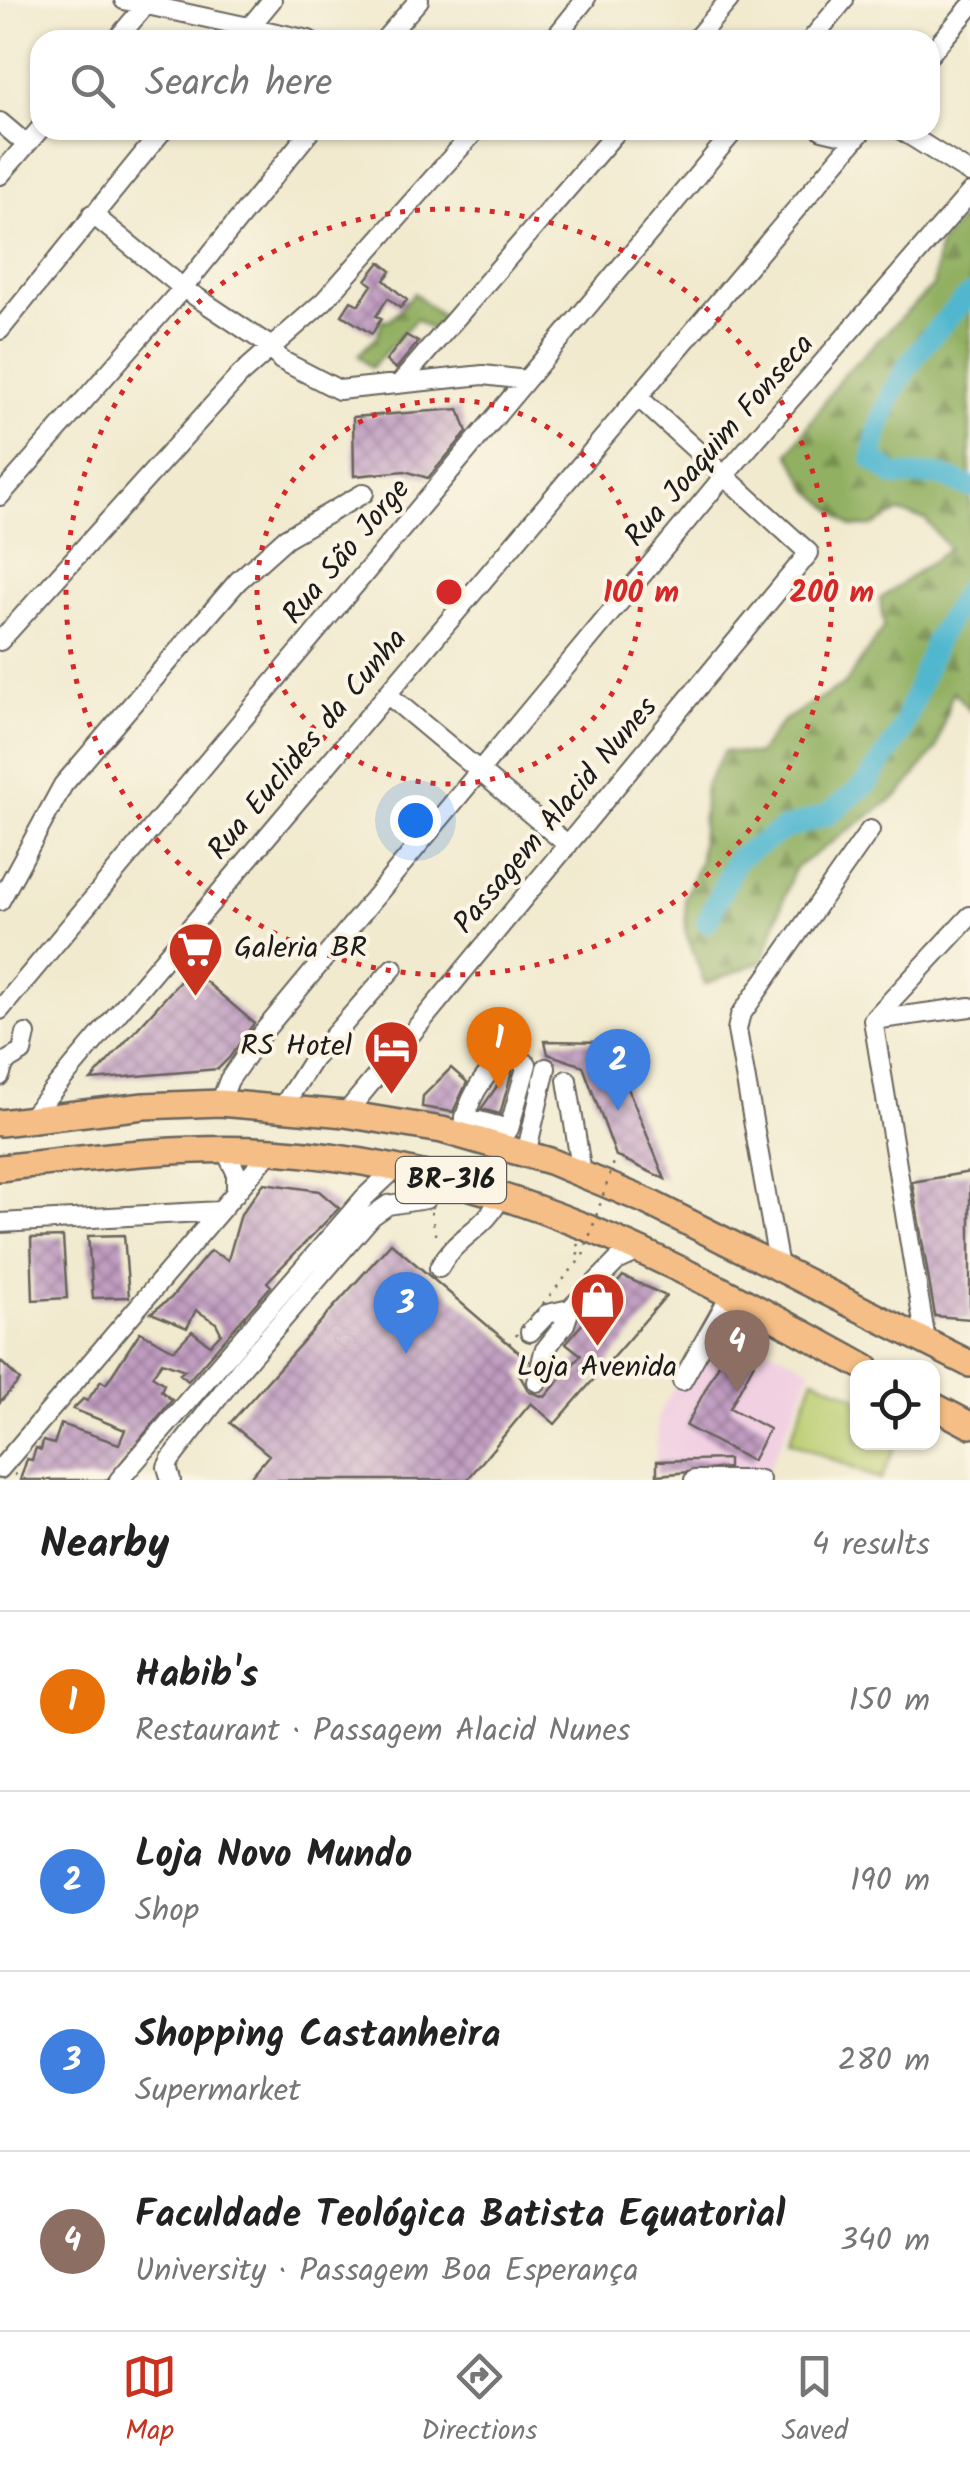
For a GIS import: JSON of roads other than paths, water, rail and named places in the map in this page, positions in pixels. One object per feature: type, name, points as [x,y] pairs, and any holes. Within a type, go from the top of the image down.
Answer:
[{"type":"highway","name":"BR-316","points":[[0,1123],[144,1106],[220,1104],[462,1126],[582,1174],[779,1267],[970,1364]]},
{"type":"highway","name":"BR-316","points":[[0,1168],[134,1154],[271,1151],[398,1166],[584,1223],[731,1294],[853,1360]]},
{"type":"highway","points":[[940,1396],[970,1408]]},
{"type":"highway","points":[[940,1409],[970,1425]]},
{"type":"street","points":[[124,0],[191,11],[235,30]]},
{"type":"street","points":[[247,30],[272,0]]},
{"type":"street","points":[[392,30],[418,0]]},
{"type":"street","points":[[561,30],[586,0]]},
{"type":"street","points":[[702,30],[728,0]]},
{"type":"street","points":[[818,30],[844,0]]},
{"type":"street","points":[[124,30],[148,2]]},
{"type":"street","points":[[940,42],[970,7]]},
{"type":"street","points":[[0,122],[26,144]]},
{"type":"street","points":[[0,174],[30,140]]},
{"type":"street","points":[[0,330],[155,140]]},
{"type":"street","points":[[0,496],[184,288],[303,140]]},
{"type":"street","points":[[0,641],[270,346],[324,301],[467,140]]},
{"type":"street","points":[[401,382],[609,140]]},
{"type":"street","name":"Rua São Jorge","points":[[0,1010],[727,140]]},
{"type":"street","name":"Rua Euclides da Cunha","points":[[28,1120],[855,140]]},
{"type":"street","points":[[917,140],[970,174]]},
{"type":"street","name":"Rua Joaquim Fonseca","points":[[220,1104],[229,1080],[259,1037],[478,768],[970,193]]},
{"type":"street","points":[[92,214],[184,288],[270,346],[281,360],[339,390],[482,375],[526,380]]},
{"type":"street","points":[[638,397],[724,476]]},
{"type":"street","name":"Passagem Alacid Nunes","points":[[345,1114],[809,553],[724,476]]},
{"type":"street","points":[[0,901],[64,785],[99,738],[238,580],[286,538],[364,493]]},
{"type":"street","points":[[387,694],[568,845]]},
{"type":"street","points":[[779,1267],[737,1030],[740,1016],[870,830]]},
{"type":"street","points":[[874,1020],[970,916]]},
{"type":"street","points":[[282,1108],[313,1059],[393,968]]},
{"type":"street","points":[[874,1020],[970,1007]]},
{"type":"street","points":[[874,1020],[926,1341]]},
{"type":"street","points":[[0,1076],[5,1062],[22,1052],[26,1034]]},
{"type":"street","points":[[526,1154],[546,1068]]},
{"type":"street","points":[[567,1080],[582,1174]]},
{"type":"street","points":[[0,1469],[271,1151]]},
{"type":"street","points":[[226,1152],[236,1172],[236,1193]]},
{"type":"street","points":[[119,1480],[365,1197],[398,1166]]},
{"type":"street","points":[[437,1261],[458,1238],[485,1224],[501,1195]]},
{"type":"street","points":[[171,1480],[167,1467],[170,1459],[241,1368],[372,1216],[388,1205],[426,1199]]},
{"type":"street","points":[[0,1223],[220,1211]]},
{"type":"street","points":[[537,1382],[544,1351],[565,1324],[570,1309],[616,1261],[641,1250]]},
{"type":"street","points":[[682,1381],[731,1294]]},
{"type":"street","points":[[530,1332],[547,1314],[570,1309]]},
{"type":"street","points":[[694,1480],[760,1480]]},
{"type":"waterway","points":[[970,295],[906,369],[885,411],[873,459],[895,476],[938,475],[970,487]]},
{"type":"waterway","points":[[707,922],[736,859],[782,830],[829,814],[868,782],[900,734],[938,636],[970,585]]},
{"type":"place","name":"Galeria BR","points":[[195,998]]},
{"type":"place","name":"Habib's","points":[[499,1089]]},
{"type":"place","name":"RS Hotel","points":[[391,1096]]},
{"type":"place","name":"Loja Novo Mundo","points":[[618,1111]]},
{"type":"place","name":"Loja Avenida","points":[[597,1349]]},
{"type":"place","name":"Shopping Castanheira","points":[[406,1354]]},
{"type":"place","name":"Faculdade Teológica Batista Equatorial","points":[[737,1392]]}]
